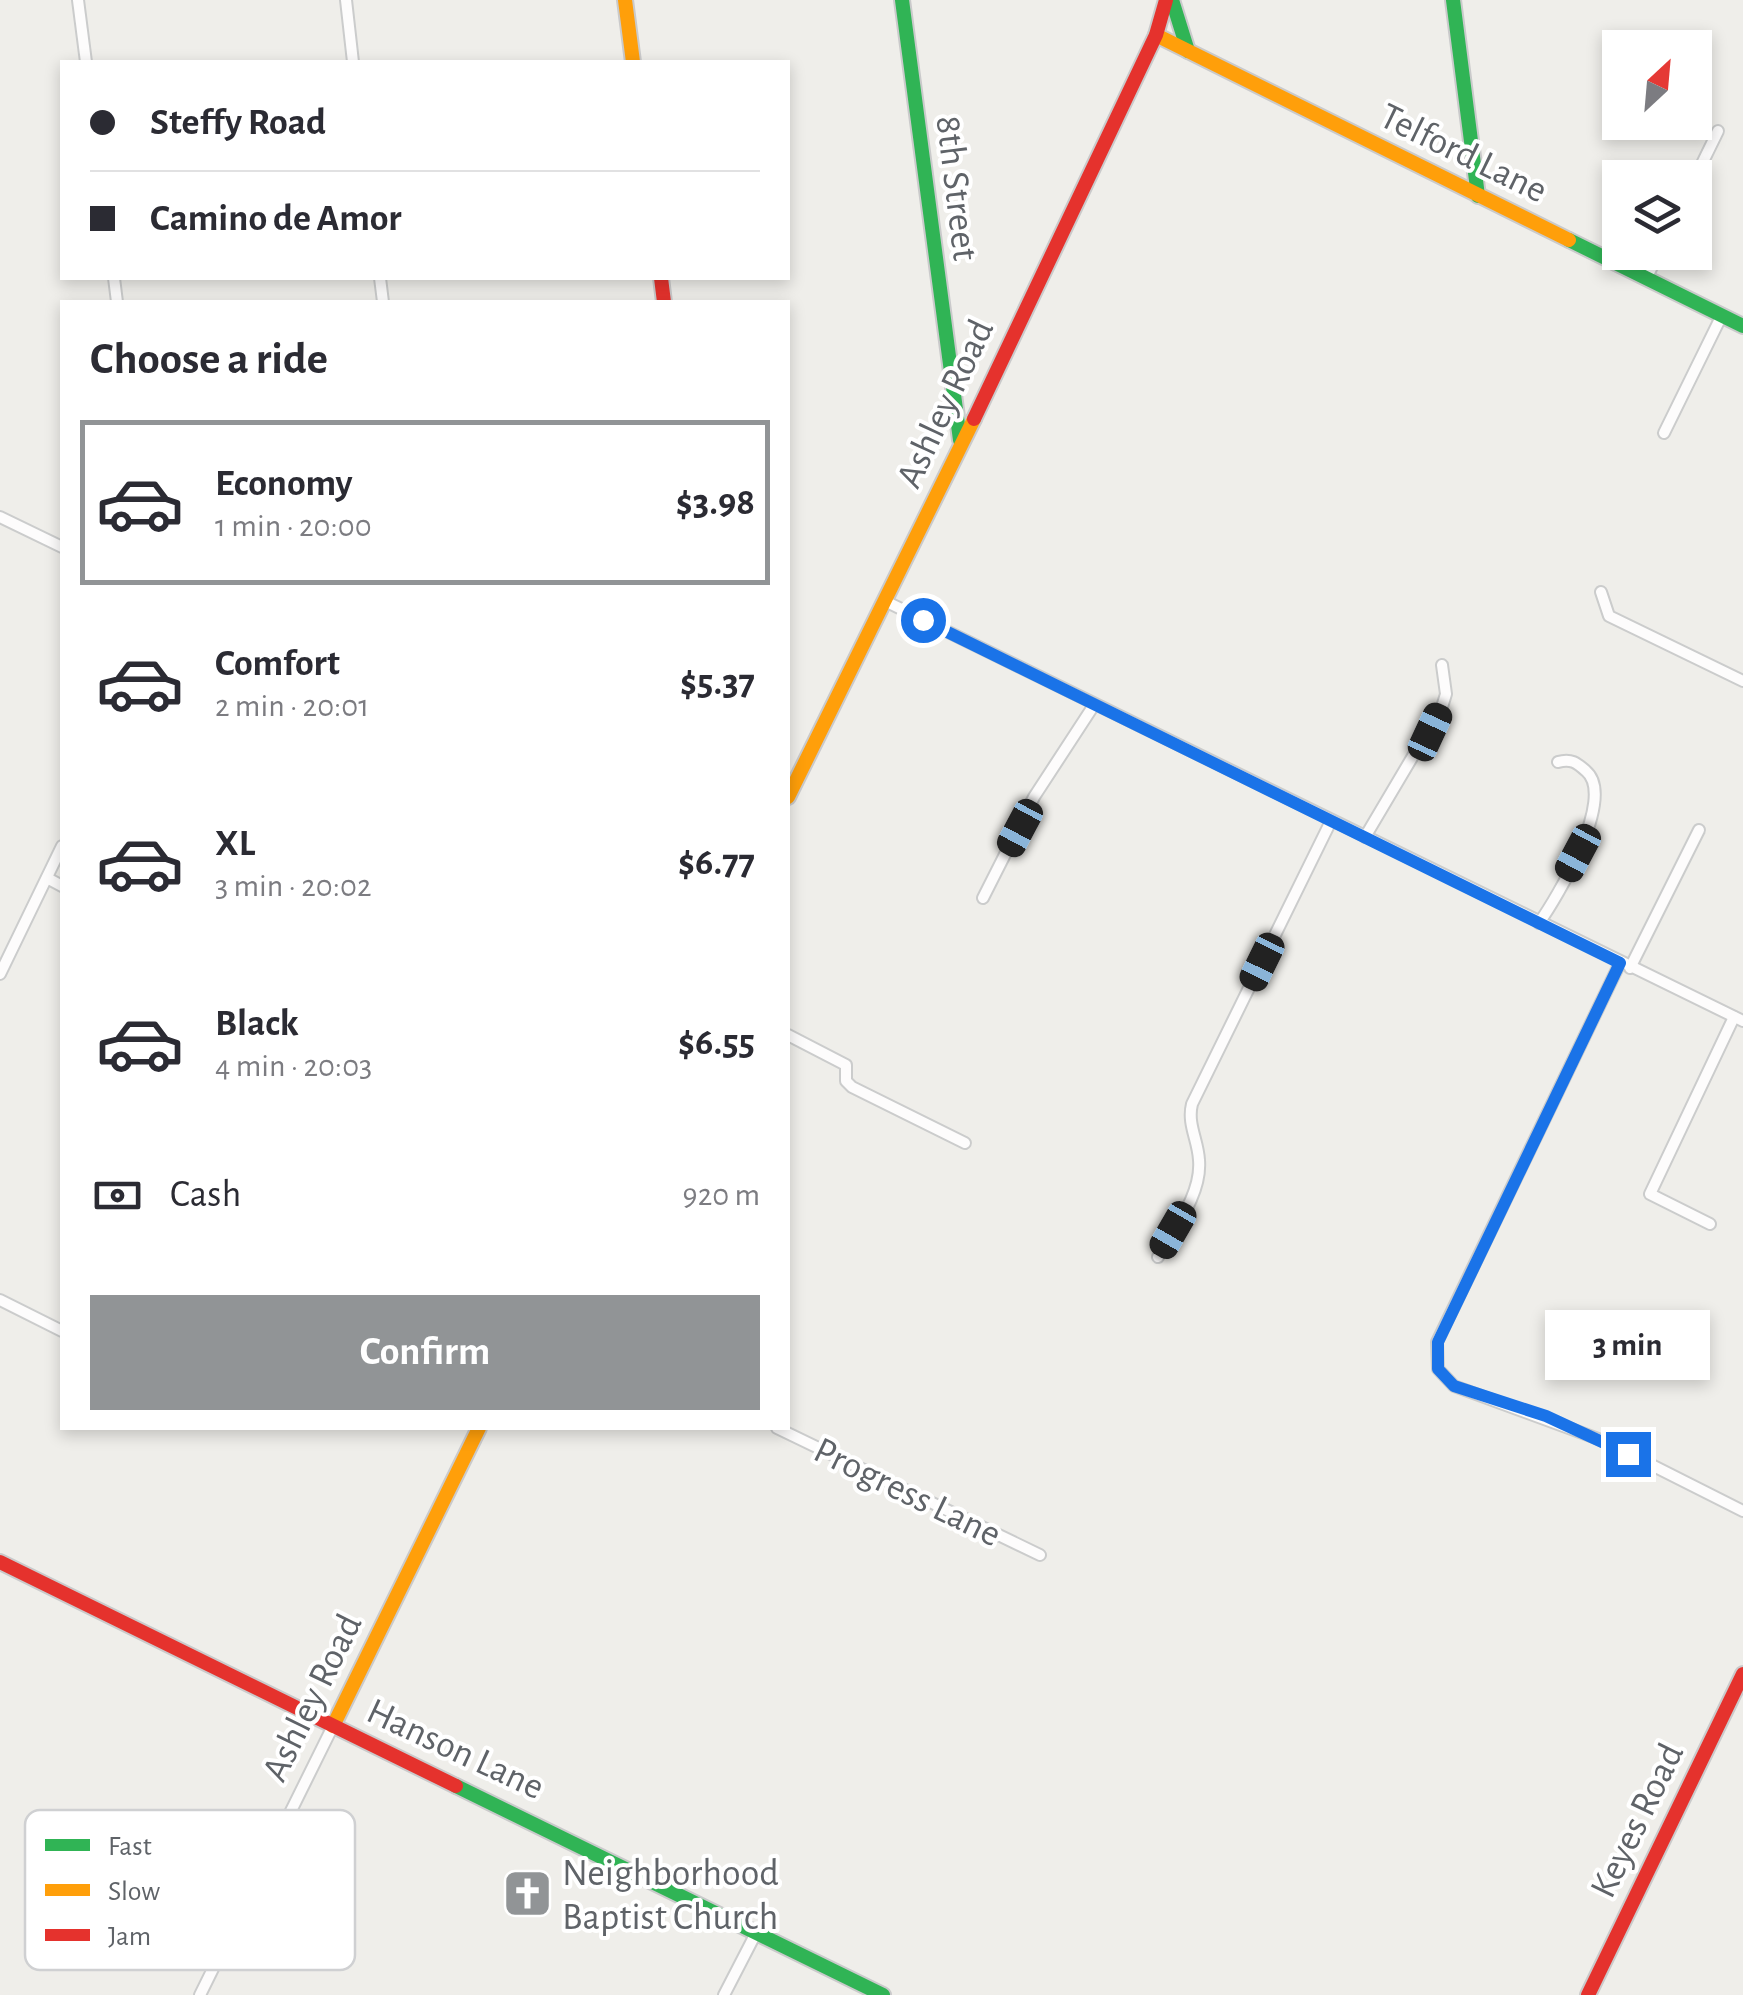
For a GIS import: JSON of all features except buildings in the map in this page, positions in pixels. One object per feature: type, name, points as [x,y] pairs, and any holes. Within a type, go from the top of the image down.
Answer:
[{"type":"street","points":[[78,0],[86,60]]},
{"type":"street","points":[[346,0],[353,60]]},
{"type":"street","points":[[625,0],[633,60]]},
{"type":"street","name":"8th Street","points":[[902,0],[960,442]]},
{"type":"street","points":[[1169,0],[1188,51]]},
{"type":"street","name":"Ashley Road","points":[[790,793],[887,602],[1156,35],[1169,0]]},
{"type":"street","points":[[1453,0],[1478,196]]},
{"type":"street","name":"Telford Lane","points":[[1156,35],[1743,326]]},
{"type":"street","points":[[1704,160],[1718,131]]},
{"type":"street","points":[[1646,279],[1650,270]]},
{"type":"street","points":[[1664,433],[1722,316]]},
{"type":"street","points":[[0,517],[60,546]]},
{"type":"street","points":[[1601,592],[1610,616],[1743,682]]},
{"type":"street","points":[[887,602],[1739,1019],[1650,1194],[1710,1224]]},
{"type":"street","points":[[1365,837],[1442,707],[1446,694],[1442,666]]},
{"type":"street","points":[[982,898],[1034,797],[1094,705]]},
{"type":"street","points":[[1539,923],[1578,853],[1596,794],[1592,776],[1576,762],[1558,762]]},
{"type":"street","points":[[1158,1257],[1198,1183],[1198,1150],[1190,1122],[1192,1104],[1331,820]]},
{"type":"street","points":[[1698,830],[1625,965],[1442,1336],[1436,1356],[1438,1369],[1454,1386],[1546,1416],[1604,1441],[1743,1511]]},
{"type":"street","points":[[0,974],[60,850]]},
{"type":"street","points":[[47,878],[60,885]]},
{"type":"street","points":[[790,1036],[846,1065],[846,1081],[852,1087],[965,1143]]},
{"type":"street","points":[[0,1300],[60,1330]]},
{"type":"street","name":"Ashley Road","points":[[291,1810],[478,1430]]},
{"type":"street","name":"Progress Lane","points":[[781,1430],[1040,1555]]},
{"type":"street","name":"Hanson Lane","points":[[0,1562],[883,1995]]},
{"type":"street","name":"Keyes Road","points":[[1588,1995],[1743,1674]]},
{"type":"street","points":[[724,1995],[756,1932]]},
{"type":"street","name":"Ashley Road","points":[[200,1995],[212,1970]]},
{"type":"traffic: fast","points":[[902,0],[960,440]]},
{"type":"traffic: fast","points":[[1172,0],[1188,51]]},
{"type":"traffic: fast","points":[[1453,0],[1478,196]]},
{"type":"traffic: fast","points":[[1569,240],[1743,326]]},
{"type":"traffic: fast","points":[[456,1786],[883,1995]]},
{"type":"traffic: slow","points":[[625,0],[633,60]]},
{"type":"traffic: slow","points":[[1156,35],[1569,240]]},
{"type":"traffic: slow","points":[[790,793],[974,419]]},
{"type":"traffic: slow","points":[[333,1726],[478,1430]]},
{"type":"traffic: jam","points":[[974,419],[1156,35],[1166,0]]},
{"type":"traffic: jam","points":[[661,280],[664,300]]},
{"type":"traffic: jam","points":[[0,1562],[456,1786]]},
{"type":"traffic: jam","points":[[1588,1995],[1743,1674]]},
{"type":"place","name":"Neighborhood Baptist Church","points":[[527,1894]]},
{"type":"route","points":[[923,620],[1620,963],[1438,1342],[1436,1356],[1438,1369],[1454,1386],[1546,1416],[1628,1454]]}]
